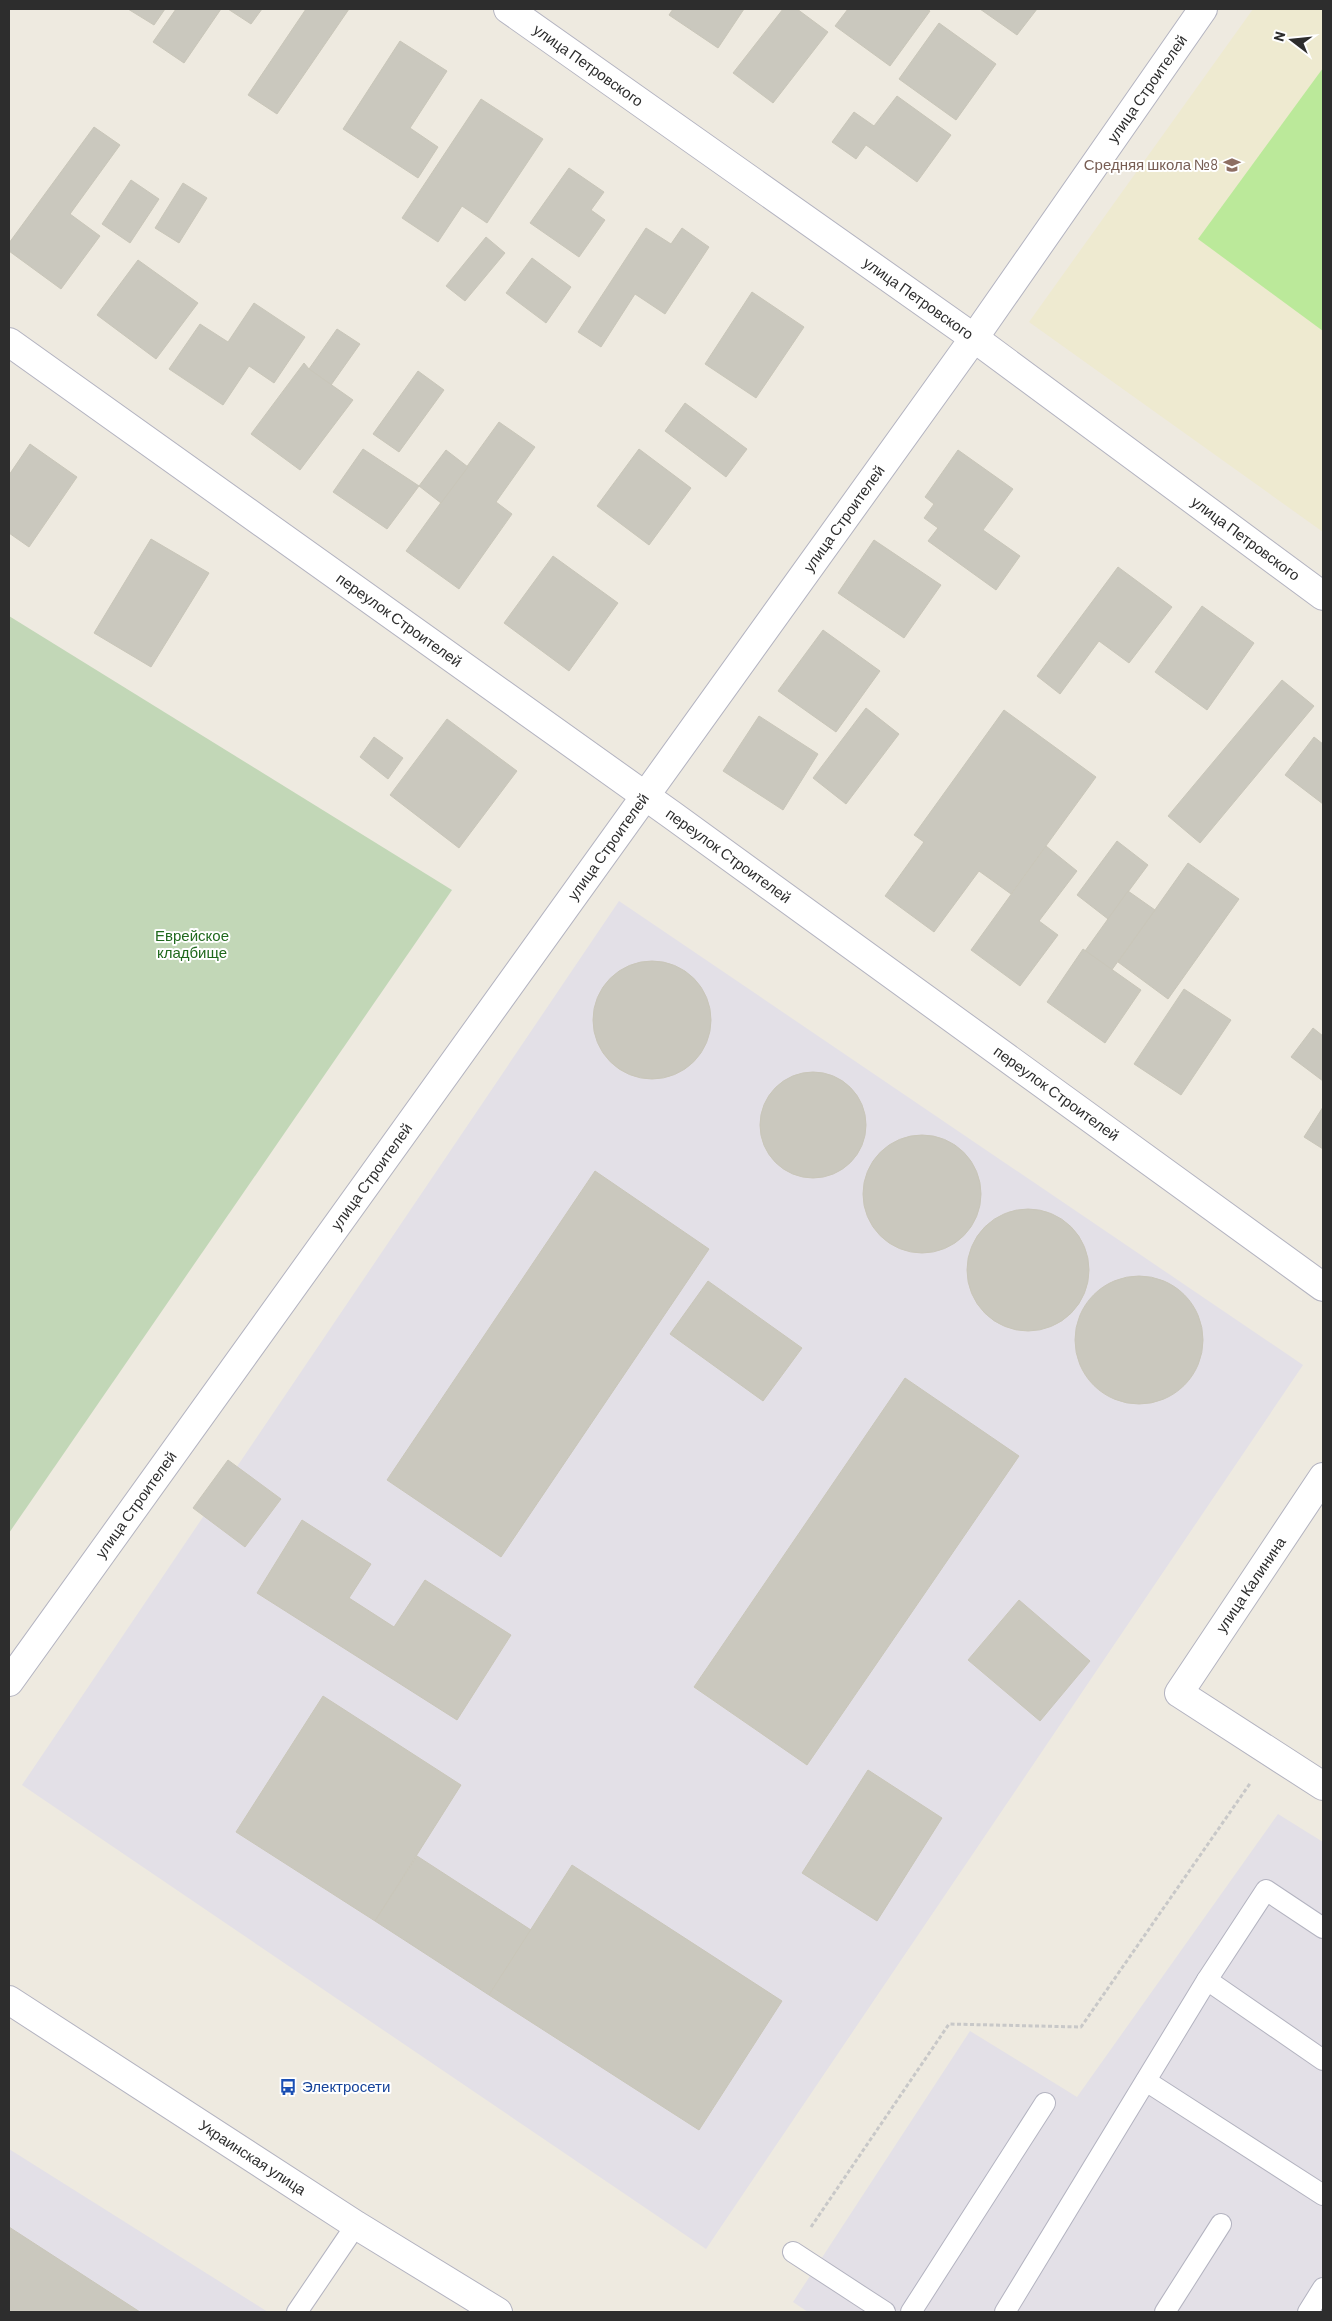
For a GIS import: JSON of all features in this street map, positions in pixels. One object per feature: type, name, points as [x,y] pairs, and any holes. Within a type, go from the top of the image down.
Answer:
[{"type":"street","name":"улица Петровского","points":[[508,9],[974,338],[1323,596]]},
{"type":"street","name":"улица Строителей","points":[[9,1682],[644,795],[974,338],[1203,9]]},
{"type":"street","name":"переулок Строителей","points":[[9,342],[644,795],[1323,1287]]},
{"type":"street","name":"улица Калинина","points":[[1272,1753],[1179,1693],[1323,1478]]},
{"type":"street","points":[[1272,1753],[1323,1786]]},
{"type":"street","name":"Украинская улица","points":[[9,2000],[356,2225],[498,2312]]},
{"type":"lane","points":[[1004,2312],[1207,1980],[1266,1890],[1323,1928]]},
{"type":"lane","points":[[1207,1980],[1323,2060]]},
{"type":"lane","points":[[1146,2081],[1323,2195]]},
{"type":"lane","points":[[912,2312],[1045,2102]]},
{"type":"lane","points":[[1165,2312],[1221,2224]]},
{"type":"lane","points":[[297,2312],[356,2225]]},
{"type":"lane","points":[[793,2252],[885,2312]]},
{"type":"lane","points":[[1308,2312],[1323,2288]]},
{"type":"path","points":[[793,2252],[949,2024],[1081,2027],[1272,1753]]},
{"type":"shaded area","name":"Средняя школа №8","points":[[1253,9],[1323,9],[1323,532],[1029,322]]},
{"type":"shaded area","points":[[619,901],[1303,1365],[706,2249],[22,1785]]},
{"type":"shaded area","points":[[1278,1814],[1323,1842],[1323,2312],[808,2312],[793,2302],[970,2031],[1077,2097]]},
{"type":"shaded area","points":[[9,2149],[268,2312],[9,2312]]},
{"type":"green space","points":[[1323,68],[1323,331],[1198,239]]},
{"type":"green space","name":"Еврейское кладбище","points":[[9,616],[452,890],[9,1533]]},
{"type":"building","points":[[128,9],[165,9],[154,25]]},
{"type":"building","points":[[176,9],[221,9],[184,63],[153,42]]},
{"type":"building","points":[[228,9],[262,9],[251,24]]},
{"type":"building","points":[[306,9],[349,9],[277,114],[248,95]]},
{"type":"building","points":[[673,9],[744,9],[718,48],[669,15]]},
{"type":"building","points":[[783,9],[797,9],[828,32],[773,103],[733,73]]},
{"type":"building","points":[[848,9],[926,9],[930,11],[890,66],[835,26]]},
{"type":"building","points":[[980,9],[1037,9],[1017,35]]},
{"type":"building","points":[[939,23],[996,64],[956,120],[899,79]]},
{"type":"building","points":[[400,41],[447,71],[410,128],[438,147],[418,178],[343,129]]},
{"type":"building","points":[[897,96],[951,135],[917,182],[866,145],[856,159],[832,142],[854,112],[874,126]]},
{"type":"building","points":[[481,99],[543,139],[487,223],[462,206],[438,242],[402,218]]},
{"type":"building","points":[[94,127],[120,145],[70,214],[100,236],[61,289],[9,251],[9,243]]},
{"type":"building","points":[[569,168],[604,192],[591,210],[605,220],[579,257],[530,223]]},
{"type":"building","points":[[131,180],[159,199],[130,243],[102,224]]},
{"type":"building","points":[[183,183],[207,198],[179,243],[155,228]]},
{"type":"building","points":[[646,228],[671,244],[682,228],[709,247],[665,314],[635,294],[601,347],[578,332]]},
{"type":"building","points":[[486,237],[505,253],[465,301],[446,286]]},
{"type":"building","points":[[532,258],[571,287],[546,323],[506,293]]},
{"type":"building","points":[[138,260],[198,303],[156,359],[97,315]]},
{"type":"building","points":[[752,292],[804,327],[756,398],[705,364]]},
{"type":"building","points":[[254,303],[305,337],[274,383],[249,366],[223,405],[169,369],[200,324],[228,342]]},
{"type":"building","points":[[337,329],[360,344],[331,385],[309,369]]},
{"type":"building","points":[[304,363],[309,369],[353,400],[300,470],[251,434]]},
{"type":"building","points":[[418,371],[444,390],[399,452],[373,434]]},
{"type":"building","points":[[685,403],[747,449],[726,477],[665,431]]},
{"type":"building","points":[[499,422],[535,447],[496,502],[512,514],[459,589],[406,551]]},
{"type":"building","points":[[30,444],[77,477],[29,547],[9,533],[9,475]]},
{"type":"building","points":[[363,449],[419,486],[387,529],[333,492]]},
{"type":"building","points":[[639,449],[691,488],[649,545],[597,506]]},
{"type":"building","points":[[446,450],[468,467],[441,503],[419,486]]},
{"type":"building","points":[[958,450],[1013,489],[983,530],[1020,556],[996,590],[928,541],[938,528],[924,518],[934,504],[925,497]]},
{"type":"building","points":[[151,539],[209,573],[151,667],[94,633]]},
{"type":"building","points":[[874,540],[941,585],[904,638],[838,593]]},
{"type":"building","points":[[553,556],[618,603],[569,671],[504,623]]},
{"type":"building","points":[[1118,567],[1172,607],[1129,663],[1099,641],[1060,694],[1037,676]]},
{"type":"building","points":[[1202,606],[1254,643],[1207,710],[1155,672]]},
{"type":"building","points":[[823,630],[880,671],[836,732],[778,691]]},
{"type":"building","points":[[1282,680],[1314,706],[1200,843],[1168,816]]},
{"type":"building","points":[[866,708],[899,734],[846,804],[813,778]]},
{"type":"building","points":[[1004,710],[1096,777],[1011,894],[979,871],[934,932],[885,896],[924,842],[914,835]]},
{"type":"building","points":[[759,716],[818,754],[783,810],[723,771]]},
{"type":"building","points":[[447,719],[517,771],[459,848],[390,795]]},
{"type":"building","points":[[374,737],[403,758],[388,779],[360,757]]},
{"type":"building","points":[[1314,737],[1323,744],[1323,804],[1285,775]]},
{"type":"building","points":[[1117,841],[1148,865],[1108,919],[1077,895]]},
{"type":"building","points":[[1046,846],[1077,871],[1039,921],[1058,935],[1020,986],[971,950]]},
{"type":"building","points":[[1188,863],[1239,899],[1168,999],[1118,962]]},
{"type":"building","points":[[1128,891],[1155,910],[1111,971],[1085,951]]},
{"type":"building","points":[[1083,949],[1141,990],[1105,1043],[1047,1002]]},
{"type":"building","points":[[652,961],[675,966],[694,978],[706,997],[711,1020],[706,1043],[694,1062],[675,1074],[652,1079],[629,1074],[610,1062],[598,1043],[593,1020],[598,997],[610,978],[629,966]]},
{"type":"building","points":[[1184,989],[1231,1020],[1181,1095],[1134,1064]]},
{"type":"building","points":[[1313,1028],[1323,1036],[1323,1081],[1291,1057]]},
{"type":"building","points":[[813,1072],[833,1076],[851,1087],[862,1105],[866,1125],[862,1145],[851,1163],[833,1174],[813,1178],[793,1174],[775,1163],[764,1145],[760,1125],[764,1105],[775,1087],[793,1076]]},
{"type":"building","points":[[1323,1107],[1323,1149],[1304,1137]]},
{"type":"building","points":[[922,1135],[945,1140],[964,1152],[976,1171],[981,1194],[976,1217],[964,1236],[945,1248],[922,1253],[899,1248],[880,1236],[868,1217],[863,1194],[868,1171],[880,1152],[899,1140]]},
{"type":"building","points":[[595,1171],[709,1249],[501,1557],[387,1480]]},
{"type":"building","points":[[1028,1209],[1051,1213],[1071,1227],[1085,1247],[1089,1270],[1085,1293],[1071,1313],[1051,1327],[1028,1331],[1005,1327],[985,1313],[971,1293],[967,1270],[971,1247],[985,1227],[1005,1213]]},
{"type":"building","points":[[1139,1276],[1163,1281],[1175,1287],[1184,1295],[1192,1304],[1198,1316],[1203,1340],[1198,1364],[1192,1376],[1184,1385],[1175,1393],[1163,1399],[1139,1404],[1115,1399],[1103,1393],[1094,1385],[1086,1376],[1080,1364],[1075,1340],[1080,1316],[1086,1304],[1094,1295],[1103,1287],[1115,1281]]},
{"type":"building","points":[[708,1281],[802,1348],[763,1401],[670,1334]]},
{"type":"building","points":[[905,1378],[1019,1456],[807,1765],[694,1687]]},
{"type":"building","points":[[228,1460],[281,1499],[245,1547],[193,1508]]},
{"type":"building","points":[[302,1520],[371,1564],[349,1598],[394,1627],[425,1580],[511,1635],[457,1720],[257,1593]]},
{"type":"building","points":[[1019,1600],[1090,1661],[1040,1721],[968,1660]]},
{"type":"building","points":[[323,1696],[461,1785],[375,1921],[236,1832]]},
{"type":"building","points":[[868,1770],[942,1818],[877,1921],[802,1873]]},
{"type":"building","points":[[417,1856],[531,1930],[489,1995],[375,1921]]},
{"type":"building","points":[[572,1865],[782,2001],[699,2130],[489,1995]]},
{"type":"building","points":[[9,2227],[140,2312],[9,2312]]},
{"type":"place","name":"Средняя школа №8","points":[[1232,165]]},
{"type":"place","name":"Электросети","points":[[288,2087]]}]
